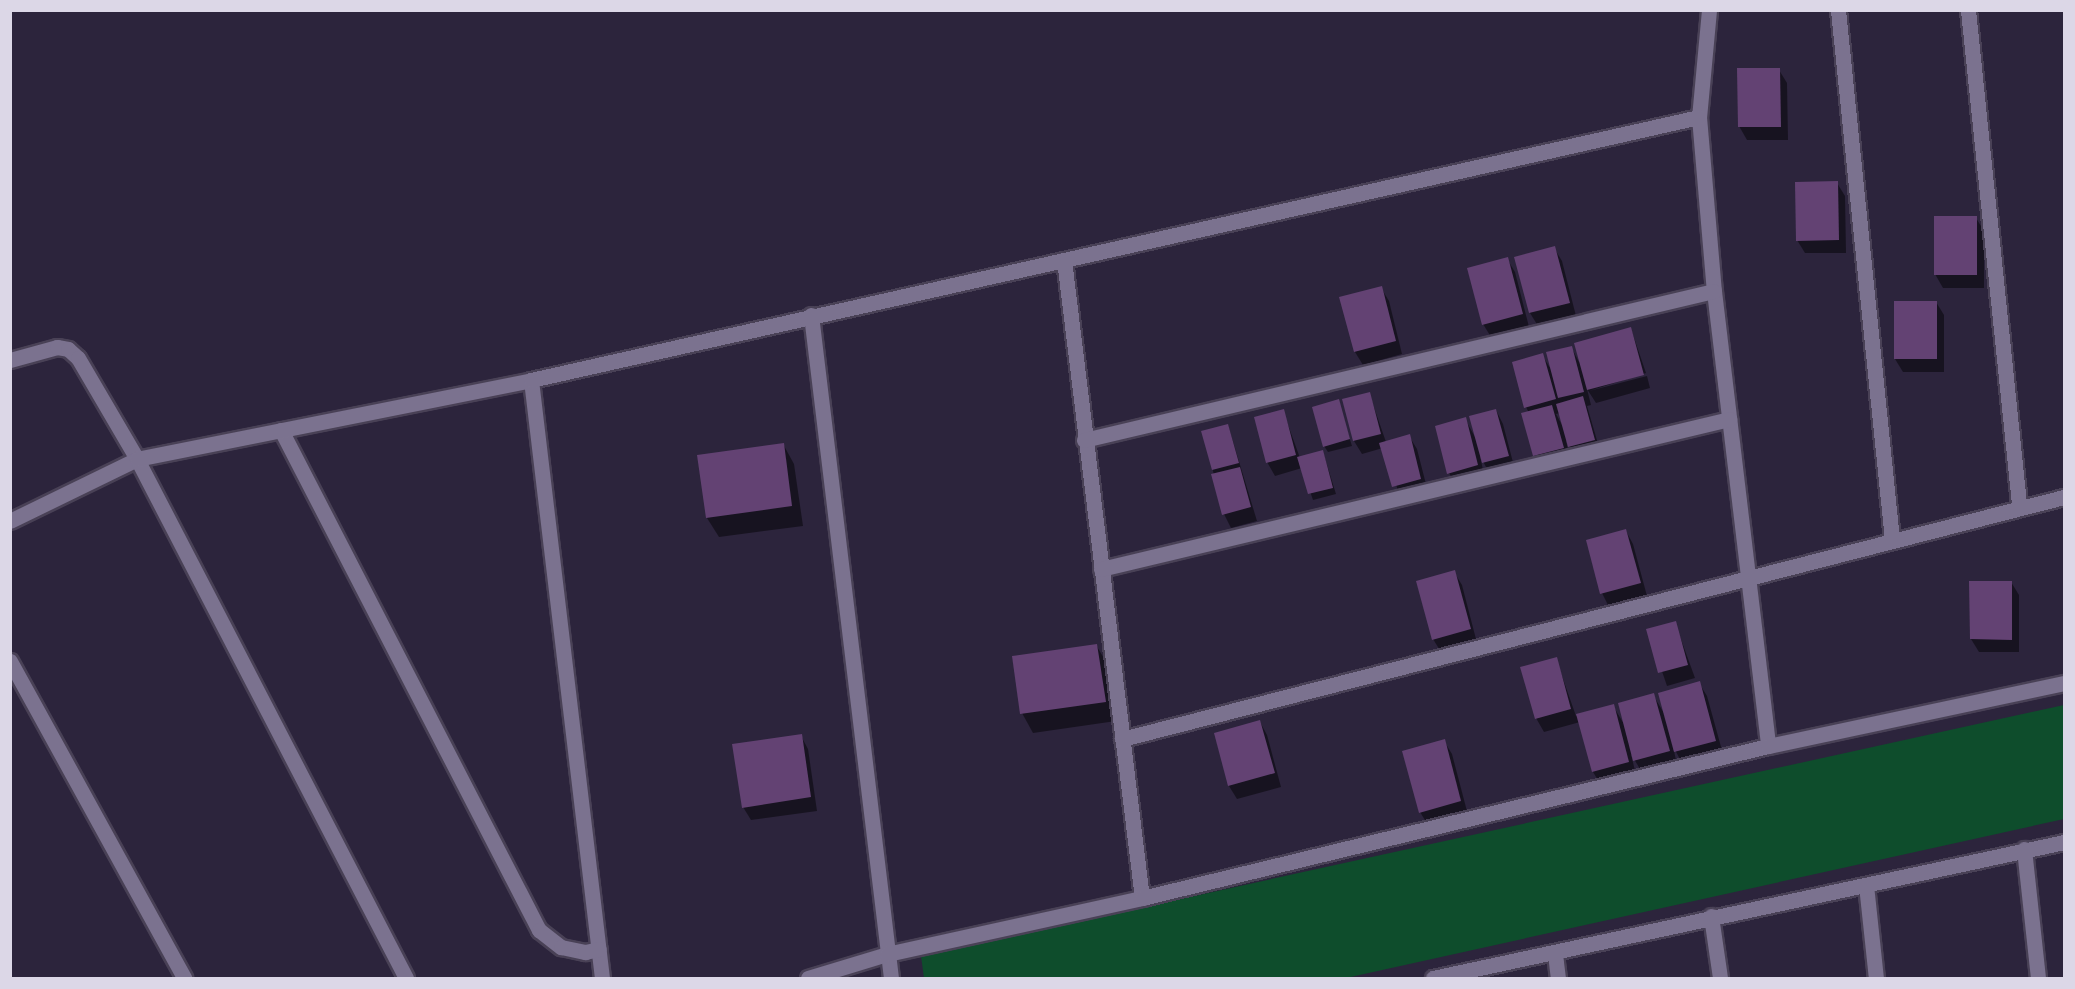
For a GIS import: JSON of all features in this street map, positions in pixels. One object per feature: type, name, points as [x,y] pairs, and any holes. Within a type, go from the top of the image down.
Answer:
[{"type":"street","points":[[1709,10],[1699,117],[1714,291],[1768,746]]},
{"type":"street","points":[[1838,10],[1892,540]]},
{"type":"street","points":[[1968,10],[2019,506]]},
{"type":"street","points":[[10,521],[137,459],[531,380],[811,315],[1699,117]]},
{"type":"street","points":[[1064,260],[1084,440],[1142,898]]},
{"type":"street","points":[[1084,440],[1714,291]]},
{"type":"street","points":[[811,315],[891,978]]},
{"type":"street","points":[[10,360],[57,346],[68,349],[78,358],[137,459],[406,978]]},
{"type":"street","points":[[531,380],[602,978]]},
{"type":"street","points":[[1101,569],[1729,419]]},
{"type":"street","points":[[281,430],[539,930],[561,947],[585,952],[599,949]]},
{"type":"street","points":[[1122,739],[2019,506],[2064,497]]},
{"type":"street","points":[[10,660],[184,978]]},
{"type":"street","points":[[808,978],[887,954],[1142,898],[1768,746],[2064,683]]},
{"type":"street","points":[[1433,978],[1555,954],[1711,916],[2064,842]]},
{"type":"street","points":[[2024,849],[2038,978]]},
{"type":"street","points":[[1866,885],[1876,978]]},
{"type":"street","points":[[1711,916],[1720,978]]},
{"type":"street","points":[[1555,954],[1558,978]]},
{"type":"green space","points":[[2064,705],[2064,819],[1346,978],[924,978],[921,956]]},
{"type":"building","points":[[1737,68],[1780,68],[1781,127],[1738,127]]},
{"type":"building","points":[[1838,181],[1839,240],[1796,241],[1795,182]]},
{"type":"building","points":[[1934,216],[1977,216],[1977,275],[1934,275]]},
{"type":"building","points":[[1555,246],[1570,303],[1529,313],[1514,257]]},
{"type":"building","points":[[1508,257],[1523,314],[1482,325],[1467,268]]},
{"type":"building","points":[[1382,286],[1396,341],[1354,352],[1339,297]]},
{"type":"building","points":[[1894,301],[1937,301],[1937,359],[1894,359]]},
{"type":"building","points":[[1631,327],[1644,375],[1587,390],[1574,343]]},
{"type":"building","points":[[1572,346],[1584,392],[1558,398],[1546,352]]},
{"type":"building","points":[[1543,353],[1556,399],[1524,408],[1512,362]]},
{"type":"building","points":[[1370,392],[1381,434],[1353,441],[1342,399]]},
{"type":"building","points":[[1583,396],[1595,440],[1568,447],[1556,404]]},
{"type":"building","points":[[1339,399],[1350,439],[1323,447],[1312,407]]},
{"type":"building","points":[[1552,405],[1564,448],[1533,456],[1521,413]]},
{"type":"building","points":[[1284,409],[1296,455],[1266,463],[1254,417]]},
{"type":"building","points":[[1496,409],[1509,456],[1482,463],[1469,416]]},
{"type":"building","points":[[1466,417],[1478,465],[1447,474],[1435,426]]},
{"type":"building","points":[[1228,424],[1239,463],[1212,470],[1201,431]]},
{"type":"building","points":[[1410,434],[1421,479],[1392,487],[1379,443]]},
{"type":"building","points":[[784,443],[792,506],[706,518],[697,455]]},
{"type":"building","points":[[1323,450],[1333,488],[1308,494],[1297,457]]},
{"type":"building","points":[[1240,467],[1251,507],[1222,515],[1211,474]]},
{"type":"building","points":[[1626,529],[1641,583],[1600,594],[1586,540]]},
{"type":"building","points":[[1455,570],[1471,629],[1432,640],[1416,581]]},
{"type":"building","points":[[1969,581],[2012,581],[2012,640],[1970,639]]},
{"type":"building","points":[[1676,621],[1688,665],[1658,673],[1646,629]]},
{"type":"building","points":[[1097,644],[1106,702],[1020,714],[1012,656]]},
{"type":"building","points":[[1557,657],[1571,709],[1535,719],[1520,667]]},
{"type":"building","points":[[1700,681],[1716,741],[1674,752],[1658,693]]},
{"type":"building","points":[[1654,693],[1670,751],[1633,761],[1618,703]]},
{"type":"building","points":[[1614,704],[1629,762],[1592,772],[1576,714]]},
{"type":"building","points":[[1260,720],[1275,773],[1228,786],[1214,733]]},
{"type":"building","points":[[802,734],[811,797],[742,808],[732,744]]},
{"type":"building","points":[[1445,739],[1461,801],[1419,813],[1402,751]]}]
